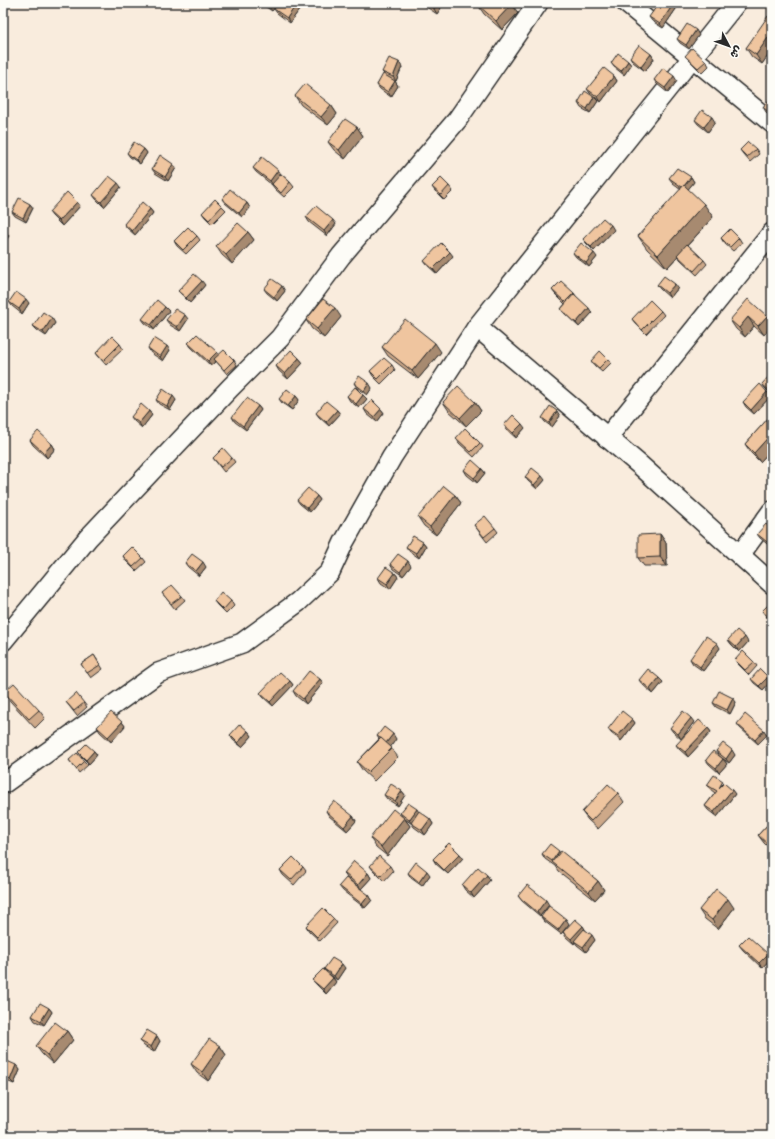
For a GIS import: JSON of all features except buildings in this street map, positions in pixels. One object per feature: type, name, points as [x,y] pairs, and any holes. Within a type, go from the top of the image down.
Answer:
[{"type":"street","points":[[3,642],[88,538],[230,388],[280,338],[341,256],[457,120],[538,3]]},
{"type":"street","points":[[626,3],[692,59],[772,123]]},
{"type":"street","points":[[3,784],[158,673],[242,644],[298,602],[330,572],[344,542],[392,457],[477,328],[736,3]]},
{"type":"street","points":[[607,438],[772,233]]},
{"type":"street","points":[[477,328],[607,438],[772,584]]},
{"type":"street","points":[[740,555],[772,511]]}]
